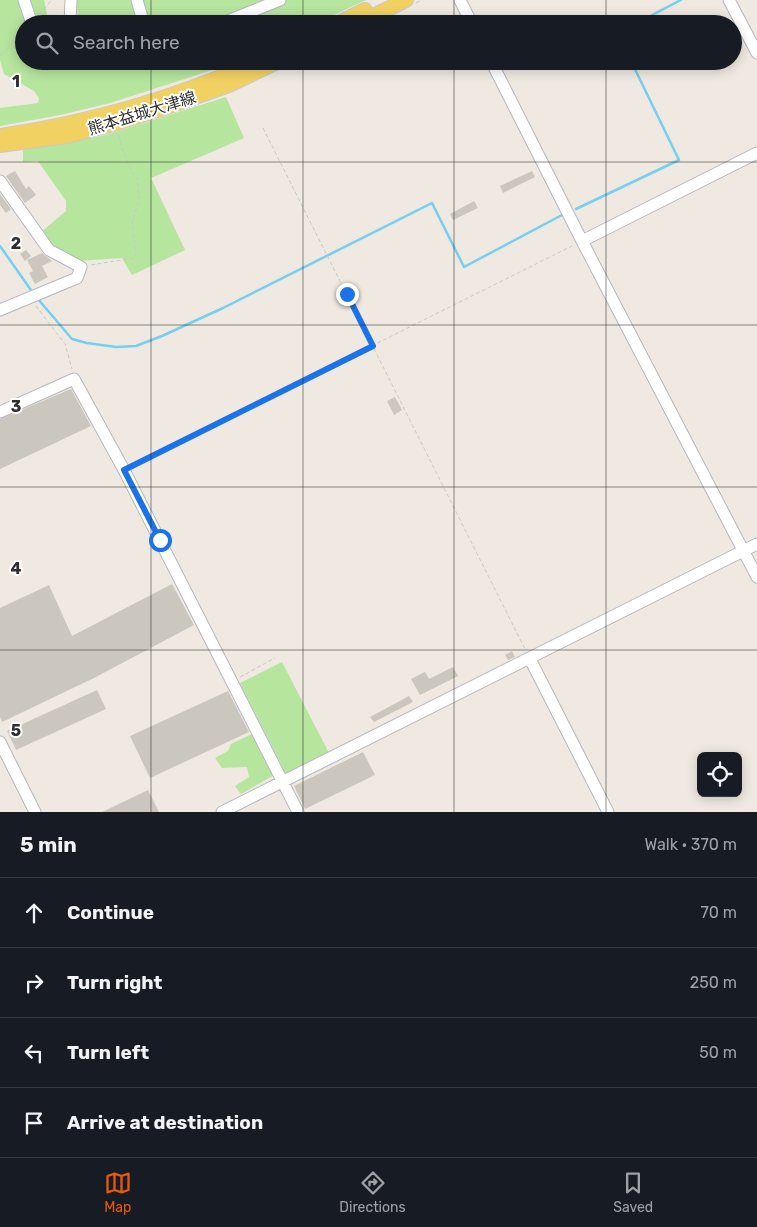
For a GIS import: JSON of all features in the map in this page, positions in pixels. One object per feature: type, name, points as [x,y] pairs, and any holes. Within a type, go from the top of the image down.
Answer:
[{"type":"main road","points":[[355,15],[386,0]]},
{"type":"main road","points":[[375,15],[406,0]]},
{"type":"main road","name":"熊本益城大津線","points":[[0,136],[51,128],[121,111],[223,77],[238,70]]},
{"type":"main road","name":"熊本益城大津線","points":[[0,145],[67,136],[117,122],[229,85],[260,70]]},
{"type":"street","points":[[24,0],[31,15]]},
{"type":"street","points":[[70,15],[71,0]]},
{"type":"street","points":[[137,0],[141,15]]},
{"type":"street","points":[[242,15],[280,0]]},
{"type":"street","points":[[460,0],[468,15]]},
{"type":"street","points":[[729,0],[737,15]]},
{"type":"street","points":[[742,25],[757,53]]},
{"type":"street","points":[[496,70],[582,241],[757,577]]},
{"type":"street","points":[[582,241],[757,153]]},
{"type":"street","points":[[0,181],[49,250],[81,266],[77,278],[0,310]]},
{"type":"street","points":[[0,412],[74,379],[124,470],[298,812]]},
{"type":"street","points":[[222,812],[757,544]]},
{"type":"street","points":[[530,659],[608,812]]},
{"type":"street","points":[[0,742],[34,812]]},
{"type":"path","points":[[39,15],[52,0]]},
{"type":"path","points":[[0,56],[15,40]]},
{"type":"path","points":[[81,266],[136,256],[132,222],[139,200],[138,178],[132,172],[121,146],[117,122]]},
{"type":"path","points":[[263,128],[530,659]]},
{"type":"path","points":[[124,470],[582,241]]},
{"type":"path","points":[[34,296],[44,319],[55,329],[65,344],[74,379]]},
{"type":"path","points":[[232,681],[275,658]]},
{"type":"green space","points":[[0,0],[19,0],[25,15],[15,15],[15,70],[213,70],[110,103],[60,115],[0,126],[0,108],[38,103],[39,98],[34,91],[4,74],[0,60]]},
{"type":"green space","points":[[30,0],[44,0],[47,15],[36,15]]},
{"type":"green space","points":[[77,0],[366,0],[334,15],[78,15]]},
{"type":"green space","points":[[226,97],[244,138],[151,178],[185,250],[132,275],[122,258],[77,261],[51,248],[40,233],[66,211],[66,201],[38,161],[23,162],[23,150],[106,135]]},
{"type":"green space","points":[[282,662],[329,753],[286,774],[240,683]]},
{"type":"green space","points":[[254,733],[276,774],[241,794],[235,786],[249,777],[247,767],[222,768],[215,758],[228,751],[231,744]]},
{"type":"building","points":[[15,171],[26,189],[29,186],[36,195],[25,203],[6,176]]},
{"type":"building","points":[[532,171],[535,177],[503,193],[500,186]]},
{"type":"building","points":[[0,194],[11,209],[6,213],[0,205]]},
{"type":"building","points":[[474,201],[478,208],[453,220],[450,214]]},
{"type":"building","points":[[26,250],[31,256],[25,261],[20,254]]},
{"type":"building","points":[[42,253],[52,261],[42,266],[48,277],[35,284],[29,273],[33,271],[27,260]]},
{"type":"building","points":[[71,389],[91,426],[0,469],[0,419]]},
{"type":"building","points":[[395,397],[402,410],[394,415],[387,401]]},
{"type":"building","points":[[172,584],[194,625],[94,678],[2,722],[0,717],[0,608],[49,585],[72,636]]},
{"type":"building","points":[[512,651],[515,657],[508,660],[505,655]]},
{"type":"building","points":[[453,667],[458,676],[420,695],[411,679],[425,672],[429,679]]},
{"type":"building","points":[[97,690],[106,709],[16,750],[7,731]]},
{"type":"building","points":[[228,691],[249,732],[150,778],[130,736]]},
{"type":"building","points":[[409,696],[413,702],[374,722],[370,717]]},
{"type":"building","points":[[363,752],[375,775],[305,809],[294,786]]},
{"type":"building","points":[[148,790],[159,812],[102,812]]},
{"type":"waterway","points":[[652,15],[681,0]]},
{"type":"waterway","points":[[576,209],[679,160],[635,70]]},
{"type":"waterway","points":[[38,299],[72,339],[116,347],[136,346],[223,308],[432,203],[464,267],[562,215]]},
{"type":"waterway","points":[[0,246],[33,293]]},
{"type":"route","points":[[160,540],[124,470],[373,346],[347,294]]}]
